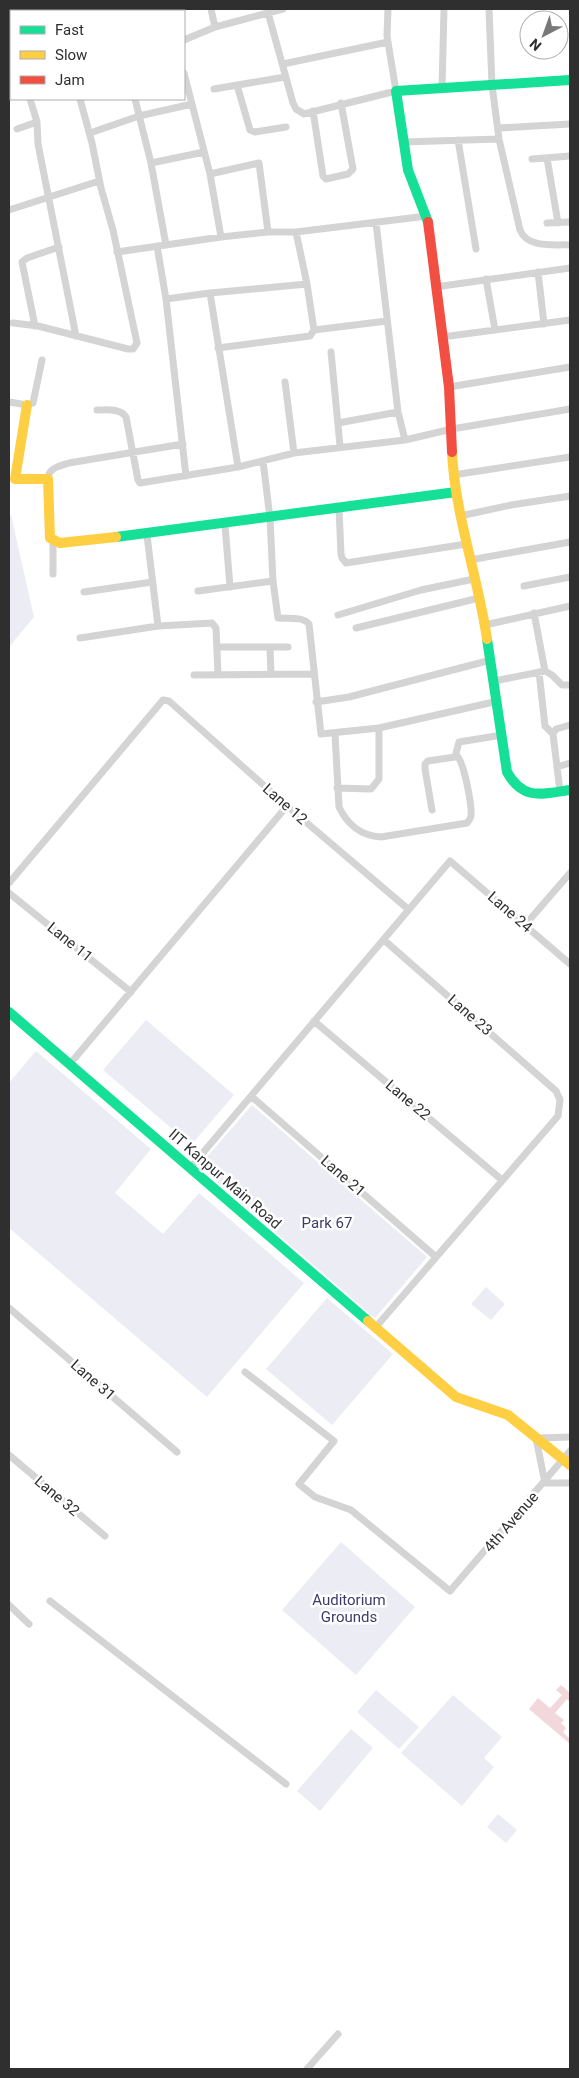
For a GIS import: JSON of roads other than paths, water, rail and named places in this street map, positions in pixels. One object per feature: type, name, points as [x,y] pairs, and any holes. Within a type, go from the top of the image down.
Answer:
[{"type":"street","points":[[211,9],[215,27]]},
{"type":"street","points":[[185,40],[215,27],[267,10],[283,9]]},
{"type":"street","points":[[388,9],[388,42],[408,170],[427,216],[449,386],[453,475],[460,516],[485,625],[498,701],[507,772],[513,785],[520,790],[533,794],[565,791],[557,767],[552,734],[546,726],[542,672],[534,614]]},
{"type":"street","points":[[442,88],[444,9]]},
{"type":"street","points":[[489,9],[492,85],[499,139],[521,234],[533,243],[570,245]]},
{"type":"street","points":[[267,10],[285,77],[296,109],[304,114],[341,103],[396,91],[570,80]]},
{"type":"street","points":[[283,64],[388,42]]},
{"type":"street","points":[[185,77],[210,174],[222,237]]},
{"type":"street","points":[[214,89],[285,77]]},
{"type":"street","points":[[237,84],[250,130],[255,132],[286,126]]},
{"type":"street","points":[[30,100],[37,122],[38,144],[76,336]]},
{"type":"street","points":[[13,323],[35,326],[128,349],[137,345],[113,230],[99,181],[90,133],[80,100]]},
{"type":"street","points":[[135,100],[151,163],[166,245]]},
{"type":"street","points":[[313,111],[323,176],[326,179],[348,174],[353,169],[341,103]]},
{"type":"street","points":[[90,133],[139,116],[192,104]]},
{"type":"street","points":[[17,129],[37,122]]},
{"type":"street","points":[[499,128],[570,124]]},
{"type":"street","points":[[403,142],[499,139]]},
{"type":"street","points":[[458,140],[476,249]]},
{"type":"street","points":[[151,163],[204,152]]},
{"type":"street","points":[[532,159],[570,156]]},
{"type":"street","points":[[547,158],[558,223]]},
{"type":"street","points":[[210,174],[259,164],[268,232]]},
{"type":"street","points":[[9,210],[99,181]]},
{"type":"street","points":[[117,252],[222,237],[268,232],[296,232],[427,216]]},
{"type":"street","points":[[547,223],[570,222]]},
{"type":"street","points":[[376,223],[398,412],[405,440]]},
{"type":"street","points":[[218,348],[307,337],[313,334],[307,284],[296,232]]},
{"type":"street","points":[[157,246],[166,299],[186,476]]},
{"type":"street","points":[[35,326],[22,262],[27,258],[59,247]]},
{"type":"street","points":[[435,288],[570,268]]},
{"type":"street","points":[[538,272],[544,324]]},
{"type":"street","points":[[486,279],[494,330]]},
{"type":"street","points":[[166,299],[307,284]]},
{"type":"street","points":[[210,293],[238,467]]},
{"type":"street","points":[[442,337],[570,320]]},
{"type":"street","points":[[314,330],[387,321]]},
{"type":"street","points":[[331,352],[340,446]]},
{"type":"street","points":[[9,402],[27,405],[33,403],[42,360]]},
{"type":"street","points":[[449,386],[570,367]]},
{"type":"street","points":[[285,382],[294,453]]},
{"type":"street","points":[[27,405],[12,479],[48,478]]},
{"type":"street","points":[[97,410],[117,411],[124,414],[140,483],[238,467],[294,453],[340,446],[405,440],[452,429],[570,409]]},
{"type":"street","points":[[338,423],[398,412]]},
{"type":"street","points":[[53,574],[53,541],[50,538],[49,530],[50,492],[48,478],[51,470],[68,463],[182,444]]},
{"type":"street","points":[[453,475],[570,457]]},
{"type":"street","points":[[263,461],[270,518],[273,581],[278,618],[300,619],[309,624],[319,732],[322,735],[380,728],[498,701]]},
{"type":"street","points":[[53,541],[60,543],[147,535],[456,492]]},
{"type":"street","points":[[460,516],[511,505],[570,496]]},
{"type":"street","points":[[339,508],[341,554],[346,563],[466,544]]},
{"type":"street","points":[[225,525],[230,587]]},
{"type":"street","points":[[147,535],[158,626]]},
{"type":"street","points":[[470,560],[570,542]]},
{"type":"street","points":[[524,586],[570,577]]},
{"type":"street","points":[[338,615],[422,590],[474,579]]},
{"type":"street","points":[[198,591],[273,581]]},
{"type":"street","points":[[84,592],[152,582]]},
{"type":"street","points":[[356,628],[479,598]]},
{"type":"street","points":[[485,625],[570,606]]},
{"type":"street","points":[[80,638],[158,626],[212,623],[216,628],[218,675]]},
{"type":"street","points":[[217,647],[288,647]]},
{"type":"street","points":[[270,648],[271,674]]},
{"type":"street","points":[[316,702],[349,697],[491,660]]},
{"type":"street","points":[[494,681],[542,672],[552,674],[562,685],[570,685]]},
{"type":"street","points":[[194,675],[313,674]]},
{"type":"street","name":"Lane 12","points":[[9,884],[163,700],[169,701],[287,806],[408,909]]},
{"type":"street","points":[[552,734],[556,729],[570,725]]},
{"type":"street","points":[[337,788],[371,789],[377,783],[379,779],[380,728]]},
{"type":"street","points":[[335,734],[339,807],[343,815],[353,826],[371,836],[381,837],[467,823],[471,816],[462,762],[456,755]]},
{"type":"street","points":[[456,755],[459,742],[502,735]]},
{"type":"street","points":[[432,810],[425,764],[431,760],[456,755]]},
{"type":"street","points":[[557,767],[570,763]]},
{"type":"street","points":[[69,1065],[287,806]]},
{"type":"street","name":"Lane 24","points":[[408,909],[450,860],[570,964]]},
{"type":"street","points":[[525,925],[570,873]]},
{"type":"street","name":"Lane 11","points":[[9,893],[131,992]]},
{"type":"street","points":[[190,1168],[384,940],[408,909]]},
{"type":"street","name":"Lane 23","points":[[384,940],[556,1091],[560,1100],[558,1116],[502,1180]]},
{"type":"street","name":"IIT Kanpur Main Road","points":[[9,1012],[456,1398],[508,1415],[536,1438],[568,1459]]},
{"type":"street","name":"Lane 22","points":[[314,1021],[502,1180]]},
{"type":"street","name":"Lane 21","points":[[251,1096],[436,1257]]},
{"type":"street","points":[[375,1328],[502,1180]]},
{"type":"street","name":"Lane 31","points":[[9,1308],[177,1452]]},
{"type":"street","name":"4th Avenue","points":[[245,1372],[334,1441],[299,1484],[315,1497],[351,1510],[450,1591],[568,1459]]},
{"type":"street","points":[[570,1437],[536,1438],[545,1483],[570,1483]]},
{"type":"street","name":"Lane 32","points":[[9,1455],[105,1536]]},
{"type":"street","points":[[50,1601],[286,1784]]},
{"type":"street","points":[[9,1605],[29,1624]]},
{"type":"street","points":[[307,2069],[338,2034]]},
{"type":"park label","name":"Park 67","points":[[327,1223]]},
{"type":"park label","name":"Auditorium Grounds","points":[[349,1608]]}]
